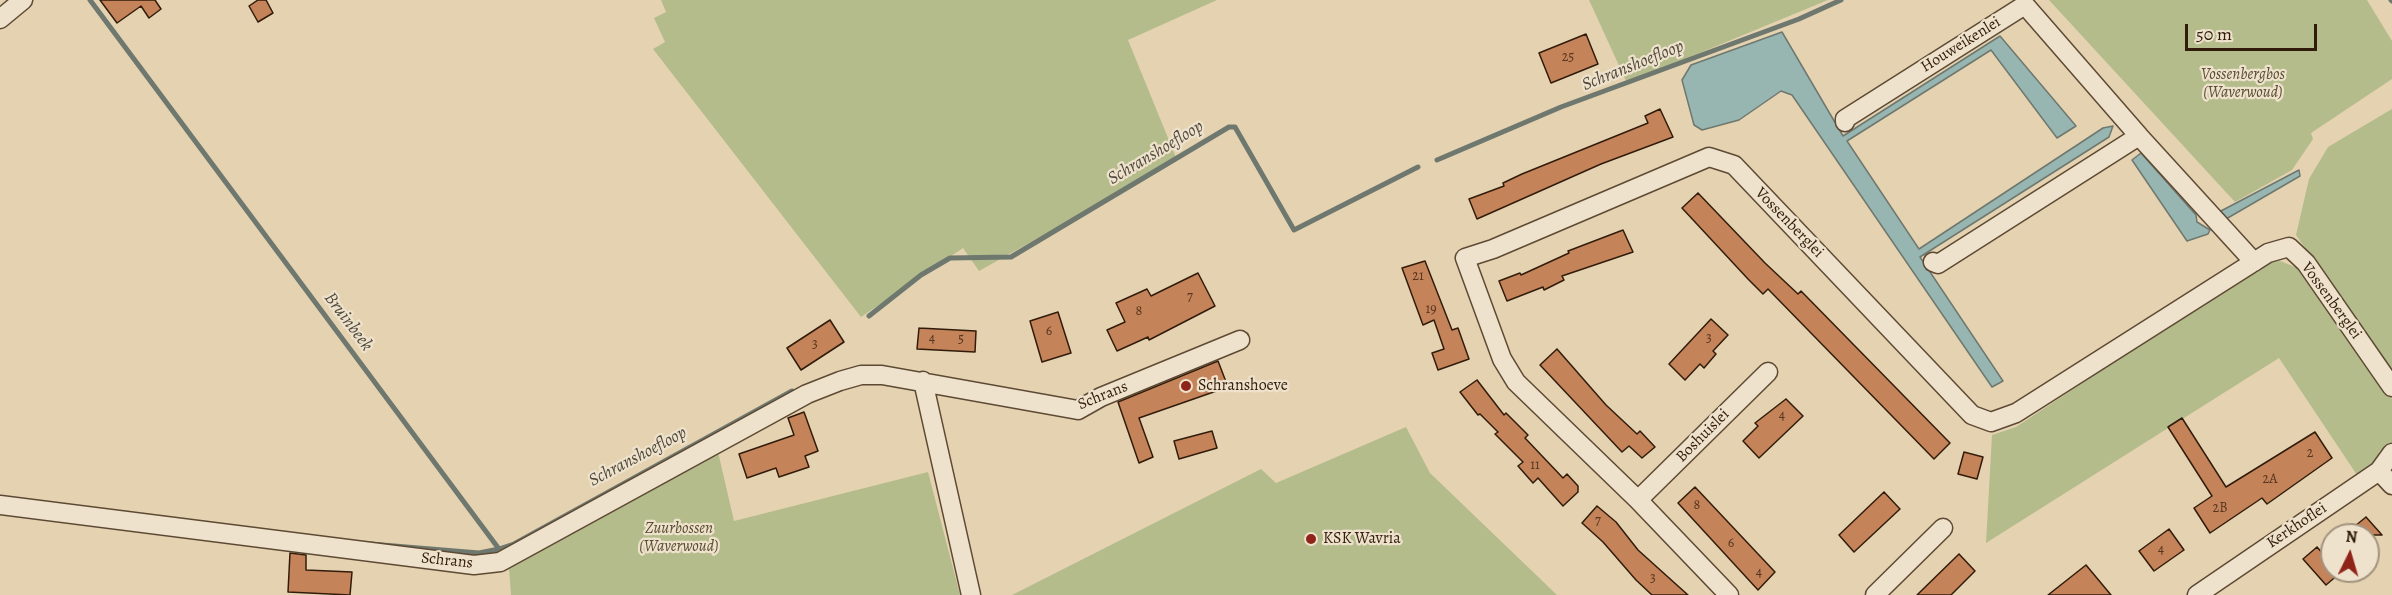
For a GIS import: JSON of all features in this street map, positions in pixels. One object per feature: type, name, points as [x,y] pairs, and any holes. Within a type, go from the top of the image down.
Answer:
[{"type":"street","points":[[0,19],[23,0]]},
{"type":"street","name":"Houweikenlei","points":[[1845,122],[1845,119],[2025,5],[2139,136],[2254,262]]},
{"type":"street","points":[[1933,262],[1938,264],[2139,136]]},
{"type":"street","name":"Vossenberglei","points":[[1729,595],[1638,500],[1516,382],[1502,359],[1465,258],[1493,249],[1709,157],[1734,165],[1972,416],[1991,423],[2016,412],[2268,253],[2289,247],[2306,263],[2392,387]]},
{"type":"street","name":"Schrans","points":[[0,505],[474,565],[500,562],[807,394],[861,375],[882,375],[923,381],[1078,410],[1101,397],[1240,340]]},
{"type":"street","name":"Boshuislei","points":[[1638,500],[1768,372]]},
{"type":"street","points":[[923,381],[971,595]]},
{"type":"street","name":"Kerkhoflei","points":[[2197,595],[2379,471],[2392,453]]},
{"type":"street","points":[[2379,471],[2392,485]]},
{"type":"street","points":[[1875,595],[1943,528]]},
{"type":"green space","points":[[661,0],[1217,0],[1128,40],[1177,160],[979,271],[963,248],[861,317],[653,49],[665,42],[654,18],[666,12]]},
{"type":"green space","points":[[1589,0],[1828,0],[1627,83]]},
{"type":"green space","name":"Vossenbergbos (Waverwoud)","points":[[2049,0],[2367,0],[2392,41],[2392,79],[2311,133],[2313,139],[2292,170],[2235,202]]},
{"type":"green space","points":[[2392,109],[2392,373],[2296,235],[2309,179],[2328,147]]},
{"type":"green space","points":[[2280,261],[2298,268],[2309,279],[2392,399],[2392,442],[2380,451],[2375,464],[2357,475],[2279,358],[1986,543],[1992,435],[2016,427],[2255,269],[2266,263]]},
{"type":"green space","name":"KSK Wavria","points":[[1406,427],[1430,473],[1557,595],[1012,595],[1261,469],[1276,483]]},
{"type":"green space","name":"Zuurbossen (Waverwoud)","points":[[718,452],[734,521],[928,472],[960,595],[511,595],[509,568]]},
{"type":"water","points":[[1782,32],[1843,136],[2000,36],[2076,126],[2057,138],[1991,50],[1847,141],[1919,249],[2103,128],[2113,126],[2109,137],[1920,257],[2003,381],[1992,387],[1792,95],[1781,91],[1739,120],[1702,130],[1694,125],[1682,80],[1691,65]]},
{"type":"water","points":[[2141,153],[2196,215],[2197,222],[2210,230],[2208,234],[2187,241],[2132,160]]},
{"type":"water","points":[[2299,170],[2300,176],[2226,219],[2219,212]]},
{"type":"building","points":[[100,0],[155,0],[161,9],[149,18],[141,6],[117,23]]},
{"type":"building","points":[[258,0],[266,0],[273,13],[258,22],[249,6]]},
{"type":"building","points":[[1586,34],[1598,64],[1551,83],[1539,53]]},
{"type":"building","points":[[1660,109],[1673,137],[1601,164],[1477,219],[1469,199],[1504,186],[1503,183],[1522,174],[1648,123],[1645,116]]},
{"type":"building","points":[[1698,193],[1765,263],[1798,294],[1801,291],[1950,443],[1934,459],[1768,289],[1763,294],[1682,208]]},
{"type":"building","points":[[1623,230],[1633,252],[1562,276],[1564,280],[1544,290],[1543,287],[1507,301],[1499,281],[1520,273],[1521,275],[1569,253],[1568,251]]},
{"type":"building","points":[[1425,261],[1452,330],[1458,328],[1469,359],[1438,370],[1432,353],[1444,349],[1434,320],[1423,325],[1402,268]]},
{"type":"building","points":[[1198,273],[1215,306],[1149,340],[1148,337],[1117,351],[1107,330],[1125,322],[1116,303],[1147,289],[1151,296]]},
{"type":"building","points":[[1058,312],[1071,353],[1042,362],[1030,321]]},
{"type":"building","points":[[1711,319],[1728,335],[1713,351],[1716,354],[1704,368],[1700,364],[1685,380],[1669,364]]},
{"type":"building","points":[[830,320],[844,342],[801,370],[787,348]]},
{"type":"building","points":[[919,328],[976,331],[975,352],[917,349]]},
{"type":"building","points":[[1557,349],[1606,405],[1637,434],[1640,431],[1655,447],[1642,458],[1629,446],[1622,452],[1540,365]]},
{"type":"building","name":"Schranshoeve","points":[[1218,361],[1228,387],[1139,418],[1153,457],[1139,463],[1118,402]]},
{"type":"building","points":[[1477,380],[1504,415],[1506,413],[1528,435],[1525,438],[1563,478],[1567,474],[1578,486],[1578,492],[1563,506],[1538,478],[1533,483],[1518,466],[1523,462],[1495,434],[1498,432],[1480,414],[1478,415],[1460,392]]},
{"type":"building","points":[[1786,399],[1803,416],[1759,458],[1743,441],[1758,426],[1755,423]]},
{"type":"building","points":[[804,412],[818,451],[805,456],[809,467],[779,477],[776,468],[747,478],[739,454],[794,435],[788,418]]},
{"type":"building","points":[[2182,418],[2226,487],[2315,432],[2332,458],[2267,504],[2262,498],[2210,533],[2194,508],[2212,496],[2168,427]]},
{"type":"building","points":[[1212,431],[1217,448],[1179,459],[1174,441]]},
{"type":"building","points":[[1964,452],[1983,457],[1977,479],[1958,474]]},
{"type":"building","points":[[1695,487],[1775,572],[1758,590],[1678,503]]},
{"type":"building","points":[[1884,492],[1900,509],[1854,552],[1839,535]]},
{"type":"building","points":[[1597,506],[1616,522],[1638,550],[1688,595],[1652,595],[1636,580],[1603,542],[1582,523]]},
{"type":"building","points":[[2366,517],[2371,523],[2359,523]]},
{"type":"building","points":[[2169,529],[2184,550],[2154,571],[2139,551]]},
{"type":"building","points":[[2317,547],[2320,550],[2320,578],[2303,559]]},
{"type":"building","points":[[290,553],[306,555],[306,570],[352,572],[350,595],[288,592]]},
{"type":"building","points":[[1959,554],[1975,571],[1951,595],[1917,595]]},
{"type":"building","points":[[2086,565],[2111,595],[2048,595]]},
{"type":"waterway","name":"Bruinbeek","points":[[90,0],[499,549],[479,553],[358,543]]},
{"type":"waterway","name":"Schranshoefloop","points":[[1437,160],[1561,107],[1799,19],[1841,0]]},
{"type":"waterway","name":"Schranshoefloop","points":[[869,316],[921,275],[950,258],[1011,257],[1229,127],[1235,127],[1294,230],[1418,167]]},
{"type":"waterway","name":"Schranshoefloop","points":[[499,549],[514,544],[792,391]]},
{"type":"place","name":"Schranshoeve","points":[[1186,386]]},
{"type":"place","name":"KSK Wavria","points":[[1311,539]]}]
